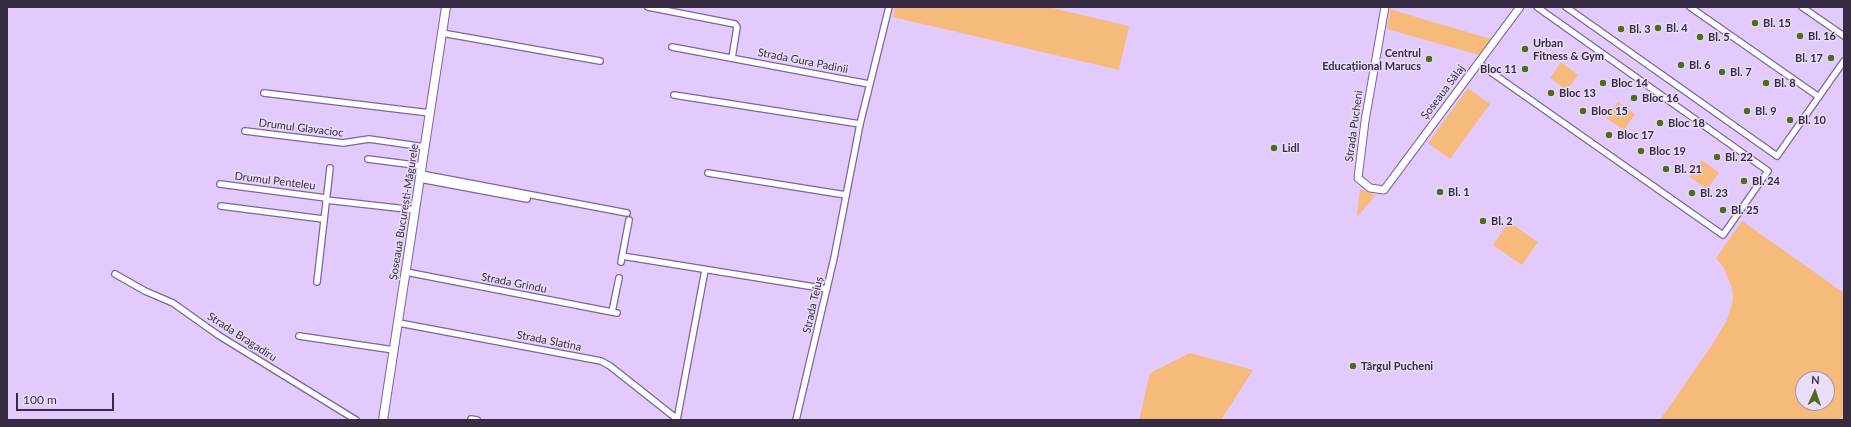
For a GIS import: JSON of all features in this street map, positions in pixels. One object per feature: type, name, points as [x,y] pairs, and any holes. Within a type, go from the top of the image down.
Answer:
[{"type":"main road","name":"Șoseaua București-Măgurele","points":[[383,420],[446,7]]},
{"type":"street","points":[[648,7],[737,25],[732,58]]},
{"type":"street","name":"Strada Teiuș","points":[[796,420],[827,288],[860,124],[889,7]]},
{"type":"street","name":"Strada Pucheni","points":[[1383,7],[1365,121],[1358,178],[1370,188],[1384,190]]},
{"type":"street","name":"Șoseaua Sălaj","points":[[1384,190],[1520,7]]},
{"type":"street","points":[[1478,63],[1722,235],[1768,170],[1537,7]]},
{"type":"street","points":[[1566,7],[1777,156],[1844,61]]},
{"type":"street","points":[[1690,7],[1819,97]]},
{"type":"street","points":[[1802,7],[1844,36]]},
{"type":"street","points":[[442,33],[600,61]]},
{"type":"street","name":"Strada Gura Padinii","points":[[672,47],[870,84]]},
{"type":"street","points":[[264,93],[430,113]]},
{"type":"street","points":[[674,94],[860,124]]},
{"type":"street","name":"Drumul Glavacioc","points":[[245,131],[343,143],[369,139],[425,147]]},
{"type":"street","points":[[368,159],[527,199]]},
{"type":"street","name":"Drumul Penteleu","points":[[317,282],[330,168]]},
{"type":"street","points":[[421,173],[627,213]]},
{"type":"street","points":[[708,173],[846,195]]},
{"type":"street","name":"Drumul Penteleu","points":[[220,184],[326,199]]},
{"type":"street","points":[[326,199],[415,210]]},
{"type":"street","points":[[221,206],[323,219]]},
{"type":"street","points":[[629,220],[622,259],[827,288]]},
{"type":"street","name":"Strada Slatina","points":[[398,322],[601,361],[610,366],[677,420],[705,270]]},
{"type":"street","name":"Strada Grindu","points":[[406,272],[615,312],[619,278]]},
{"type":"street","name":"Strada Bragadiru","points":[[115,274],[145,291],[172,303],[218,335],[356,420]]},
{"type":"street","points":[[298,336],[394,350]]},
{"type":"shaded area","points":[[895,7],[1048,7],[1129,26],[1119,70],[893,17]]},
{"type":"shaded area","points":[[1390,9],[1491,39],[1479,55],[1387,29]]},
{"type":"shaded area","points":[[1561,62],[1578,75],[1567,90],[1550,78]]},
{"type":"shaded area","points":[[1468,88],[1490,104],[1450,159],[1428,143]]},
{"type":"shaded area","points":[[1618,102],[1635,114],[1624,130],[1606,118]]},
{"type":"shaded area","points":[[1702,160],[1719,173],[1707,189],[1690,177]]},
{"type":"shaded area","points":[[1360,189],[1376,195],[1358,216],[1357,215]]},
{"type":"shaded area","points":[[1742,221],[1844,293],[1844,420],[1660,420],[1712,345],[1727,320],[1733,300],[1732,288],[1724,268],[1716,258]]},
{"type":"shaded area","points":[[1509,222],[1538,242],[1522,265],[1493,245]]},
{"type":"shaded area","points":[[1190,353],[1253,370],[1221,420],[1139,420],[1150,373]]},
{"type":"place","name":"Bl. 15","points":[[1755,23]]},
{"type":"place","name":"Bl. 4","points":[[1658,28]]},
{"type":"place","name":"Bl. 3","points":[[1621,29]]},
{"type":"place","name":"Bl. 16","points":[[1800,36]]},
{"type":"place","name":"Bl. 5","points":[[1700,37]]},
{"type":"place","name":"Urban Fitness & Gym","points":[[1525,49]]},
{"type":"place","name":"Bl. 17","points":[[1831,58]]},
{"type":"place","name":"Centrul Educațiional Marucs","points":[[1429,59]]},
{"type":"place","name":"Bl. 6","points":[[1681,65]]},
{"type":"place","name":"Bloc 11","points":[[1525,69]]},
{"type":"place","name":"Bl. 7","points":[[1722,72]]},
{"type":"place","name":"Bloc 14","points":[[1603,83]]},
{"type":"place","name":"Bl. 8","points":[[1766,83]]},
{"type":"place","name":"Bloc 13","points":[[1551,93]]},
{"type":"place","name":"Bloc 16","points":[[1634,98]]},
{"type":"place","name":"Bloc 15","points":[[1583,111]]},
{"type":"place","name":"Bl. 9","points":[[1747,111]]},
{"type":"place","name":"Bl. 10","points":[[1790,120]]},
{"type":"place","name":"Bloc 18","points":[[1660,123]]},
{"type":"place","name":"Bloc 17","points":[[1609,135]]},
{"type":"place","name":"Lidl","points":[[1274,148]]},
{"type":"place","name":"Bloc 19","points":[[1641,151]]},
{"type":"place","name":"Bl. 22","points":[[1717,157]]},
{"type":"place","name":"Bl. 21","points":[[1666,169]]},
{"type":"place","name":"Bl. 24","points":[[1744,181]]},
{"type":"place","name":"Bl. 1","points":[[1440,192]]},
{"type":"place","name":"Bl. 23","points":[[1692,193]]},
{"type":"place","name":"Bl. 25","points":[[1723,210]]},
{"type":"place","name":"Bl. 2","points":[[1483,221]]},
{"type":"place","name":"Târgul Pucheni","points":[[1353,366]]}]
